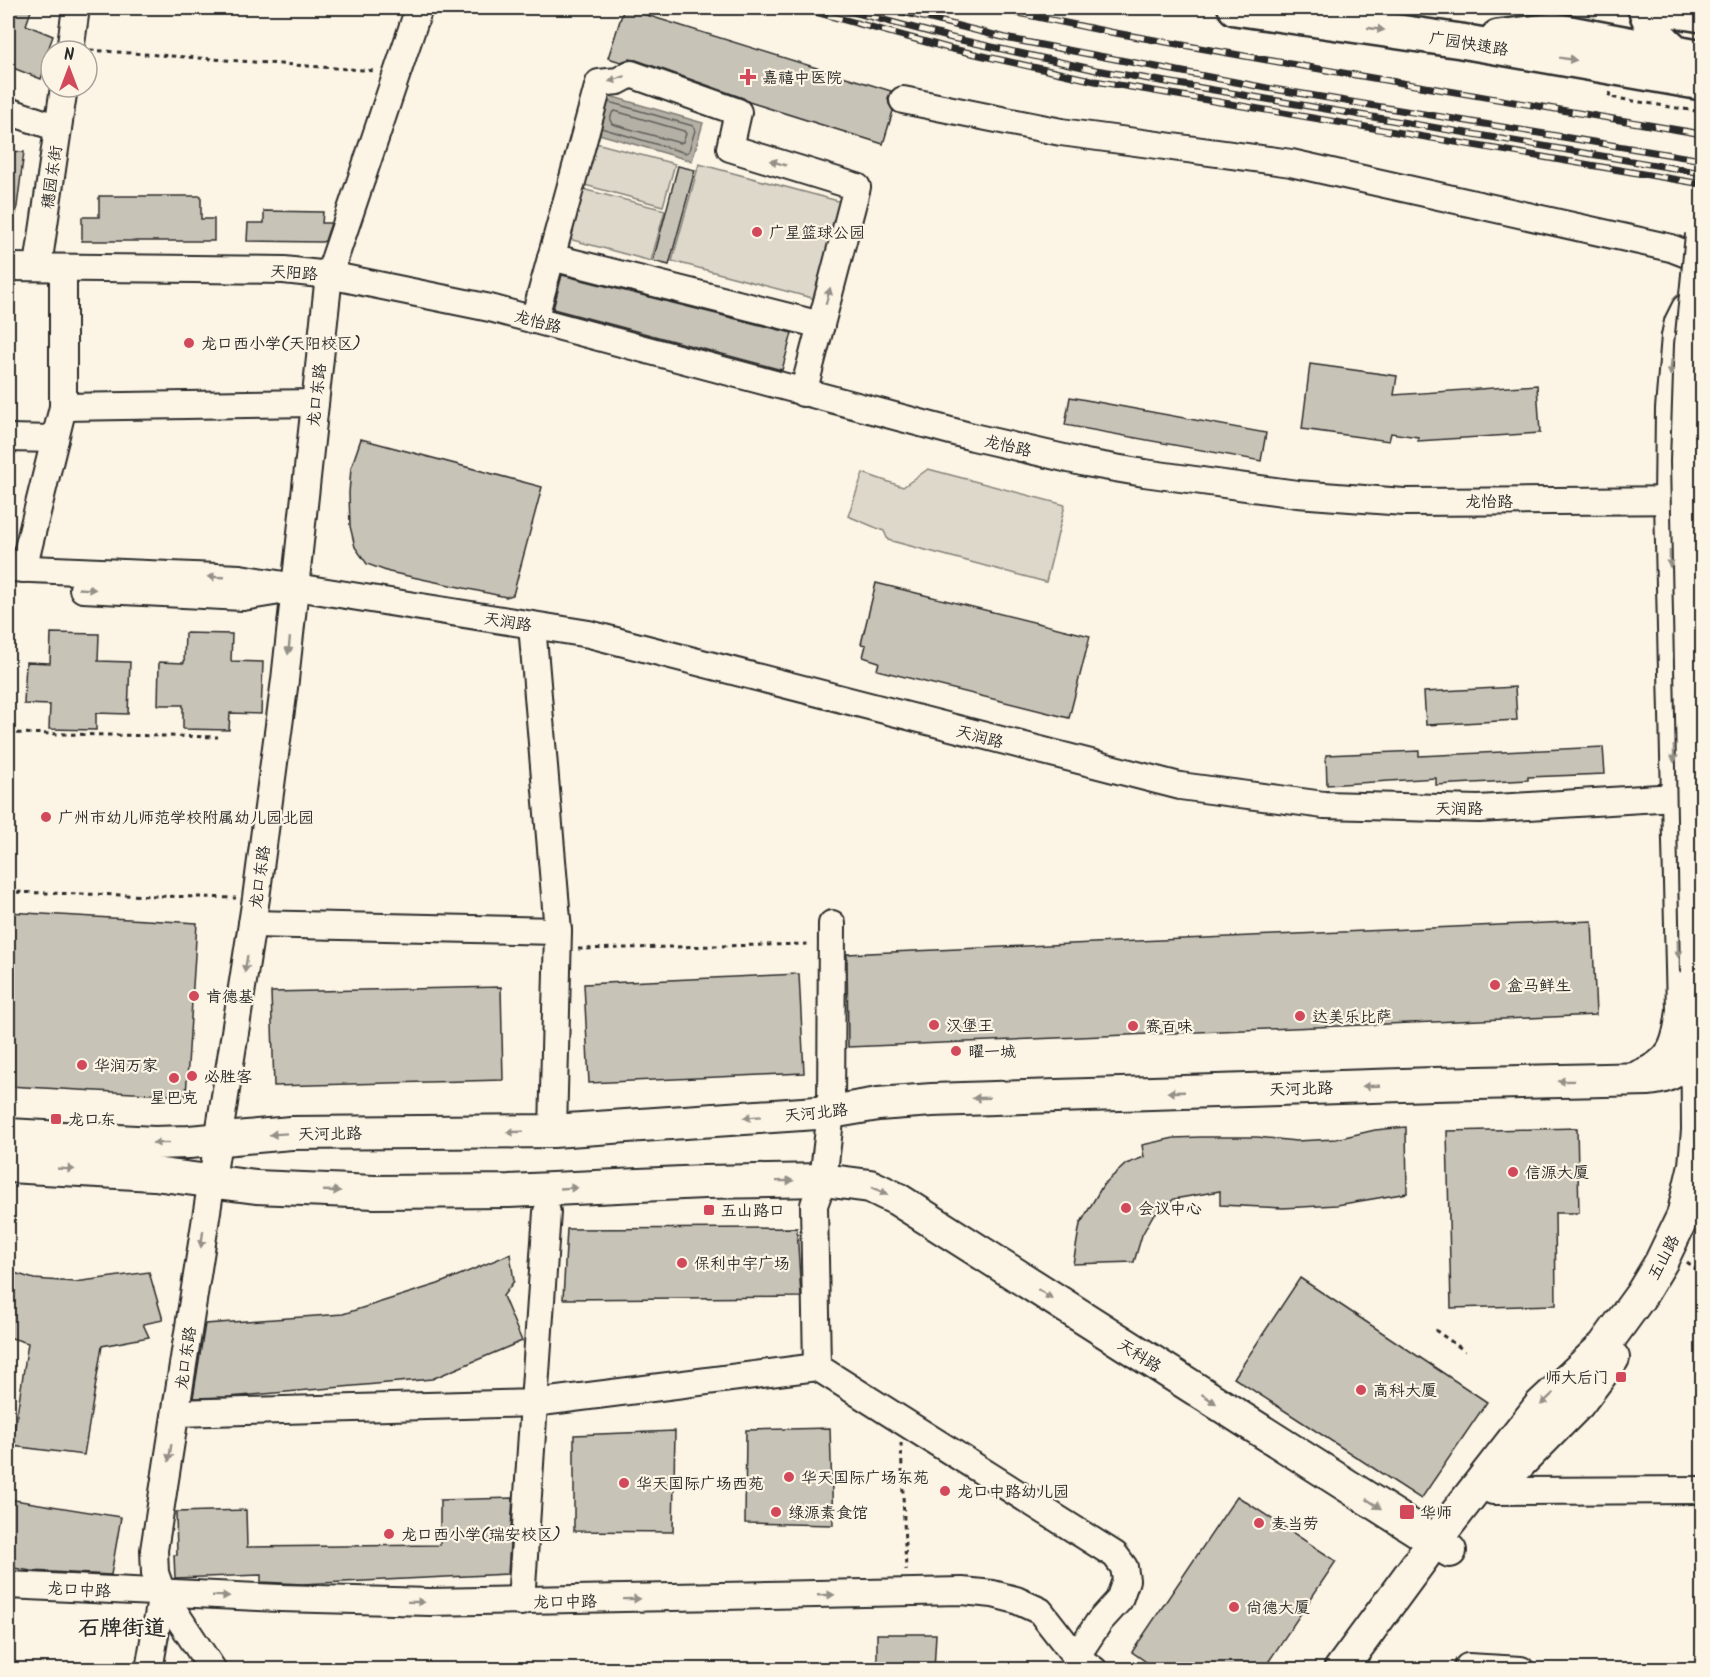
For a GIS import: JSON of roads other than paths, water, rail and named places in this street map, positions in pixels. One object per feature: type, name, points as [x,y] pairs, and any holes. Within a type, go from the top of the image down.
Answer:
[{"type":"highway","name":"广园快速路","points":[[1235,8],[1461,41],[1702,83]]},
{"type":"highway","points":[[1645,8],[1649,23],[1662,40],[1690,55]]},
{"type":"highway","points":[[1659,8],[1702,15]]},
{"type":"highway","points":[[1461,41],[1554,30],[1690,55]]},
{"type":"main road","name":"五山路","points":[[1363,1670],[1442,1547],[1540,1406],[1604,1346],[1641,1295],[1661,1262],[1683,1216],[1695,1165],[1698,1130],[1687,461],[1691,345],[1702,235]]},
{"type":"main road","name":"天河北路","points":[[8,1135],[154,1143],[291,1133],[553,1131],[831,1112],[878,1104],[943,1100],[1422,1084],[1624,1080],[1665,1077],[1676,1071],[1697,1036]]},
{"type":"main road","points":[[8,1166],[154,1174],[256,1187],[387,1192],[509,1191],[704,1182],[823,1180]]},
{"type":"main road","name":"天科路","points":[[823,1180],[870,1186],[897,1199],[1442,1547]]},
{"type":"main road","name":"五山路","points":[[1340,1670],[1442,1547],[1578,1404],[1658,1302],[1693,1267],[1702,1212]]},
{"type":"street","points":[[72,39],[76,8]]},
{"type":"street","name":"龙口东路","points":[[213,1670],[162,1593],[155,1574],[154,1550],[256,898],[285,680],[329,275],[419,8]]},
{"type":"street","points":[[534,320],[599,83],[618,81],[631,74],[738,112],[730,148],[857,187],[803,393]]},
{"type":"street","name":"穗园东街","points":[[38,266],[62,99]]},
{"type":"street","points":[[903,100],[1061,132],[1292,163],[1671,248],[1702,260]]},
{"type":"street","points":[[8,111],[58,128]]},
{"type":"street","points":[[551,257],[821,325]]},
{"type":"street","name":"天阳路","points":[[8,267],[284,270],[329,275]]},
{"type":"street","name":"天阳路","points":[[8,280],[285,283],[329,275]]},
{"type":"street","name":"龙怡路","points":[[329,275],[421,292],[534,320],[973,437],[1086,463],[1144,473],[1297,494],[1404,502],[1702,500]]},
{"type":"street","points":[[13,574],[63,407],[63,281]]},
{"type":"street","points":[[1624,1080],[1655,1068],[1674,1046],[1678,1032],[1680,1010],[1668,501],[1669,409],[1672,352],[1678,322],[1685,308],[1701,295]]},
{"type":"street","points":[[63,407],[315,404]]},
{"type":"street","points":[[8,438],[55,439]]},
{"type":"street","name":"天润路","points":[[13,574],[240,578],[589,634],[1180,786],[1324,806],[1479,809],[1675,797]]},
{"type":"street","points":[[532,625],[558,940],[553,1131]]},
{"type":"street","points":[[252,924],[558,940]]},
{"type":"street","points":[[817,1367],[814,1205],[823,1180],[831,1112],[832,934]]},
{"type":"street","points":[[521,1602],[547,1212]]},
{"type":"street","points":[[177,1413],[534,1403],[817,1367],[1115,1555],[1124,1567],[1126,1580],[1119,1600],[1099,1622],[1085,1663]]},
{"type":"street","points":[[1493,1491],[1702,1490]]},
{"type":"street","name":"龙口中路","points":[[8,1585],[374,1601],[521,1602],[962,1591],[993,1594],[1016,1600],[1040,1611],[1085,1663]]},
{"type":"street","points":[[149,1670],[162,1593]]},
{"type":"street","points":[[1468,1667],[1521,1670]]},
{"type":"water","points":[[603,94],[703,123],[692,161],[592,132]]},
{"type":"tunnel","points":[[1516,8],[1595,22]]},
{"type":"railway","points":[[801,8],[948,48],[1095,81],[1702,184]]},
{"type":"railway","points":[[838,8],[952,38],[1096,70],[1702,173]]},
{"type":"railway","points":[[887,8],[1010,39],[1267,88],[1702,160]]},
{"type":"railway","points":[[993,8],[1267,60],[1702,134]]},
{"type":"place","name":"嘉禧中医院","points":[[748,77]]},
{"type":"place","name":"广星篮球公园","points":[[757,232]]},
{"type":"place","name":"龙口西小学(天阳校区)","points":[[189,343]]},
{"type":"place","name":"广州市幼儿师范学校附属幼儿园北园","points":[[46,817]]},
{"type":"place","name":"盒马鲜生","points":[[1495,985]]},
{"type":"place","name":"肯德基","points":[[194,996]]},
{"type":"place","name":"达美乐比萨","points":[[1300,1016]]},
{"type":"place","name":"汉堡王","points":[[934,1025]]},
{"type":"place","name":"赛百味","points":[[1133,1026]]},
{"type":"place","name":"曜一城","points":[[956,1051]]},
{"type":"place","name":"华润万家","points":[[82,1065]]},
{"type":"place","name":"必胜客","points":[[192,1076]]},
{"type":"place","name":"星巴克","points":[[174,1078]]},
{"type":"place","name":"龙口东","points":[[56,1119]]},
{"type":"place","name":"信源大厦","points":[[1513,1172]]},
{"type":"place","name":"会议中心","points":[[1126,1208]]},
{"type":"place","name":"五山路口","points":[[709,1210]]},
{"type":"place","name":"保利中宇广场","points":[[682,1263]]},
{"type":"place","name":"师大后门","points":[[1621,1377]]},
{"type":"place","name":"高科大厦","points":[[1361,1390]]},
{"type":"place","name":"华天国际广场东苑","points":[[789,1477]]},
{"type":"place","name":"华天国际广场西苑","points":[[624,1483]]},
{"type":"place","name":"龙口中路幼儿园","points":[[945,1491]]},
{"type":"place","name":"绿源素食馆","points":[[776,1512]]},
{"type":"place","name":"华师","points":[[1407,1512]]},
{"type":"place","name":"麦当劳","points":[[1259,1523]]},
{"type":"place","name":"龙口西小学(瑞安校区)","points":[[389,1534]]},
{"type":"place","name":"尚德大厦","points":[[1234,1607]]},
{"type":"district","name":"石牌街道","points":[[122,1627]]}]
